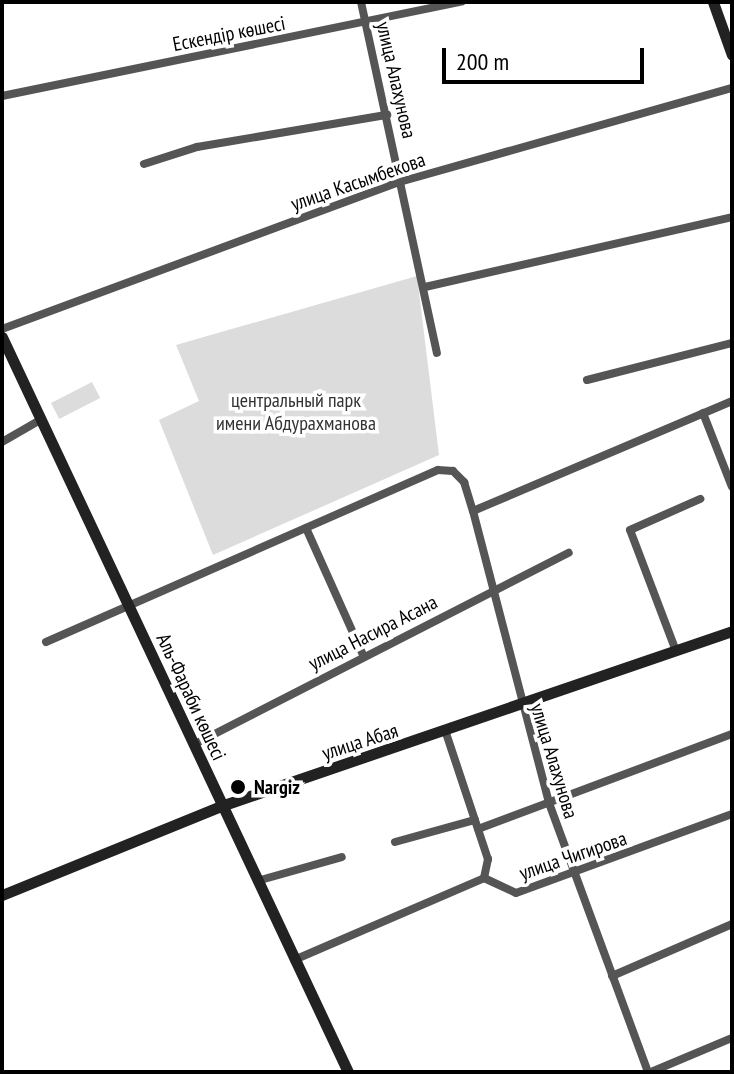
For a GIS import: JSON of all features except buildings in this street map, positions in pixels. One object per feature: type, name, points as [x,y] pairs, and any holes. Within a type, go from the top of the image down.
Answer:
[{"type":"street","name":"улица Алахунова","points":[[361,2],[403,181],[437,353]]},
{"type":"street","name":"Ескендір көшесі","points":[[2,94],[461,2]]},
{"type":"street","points":[[713,2],[732,55]]},
{"type":"street","name":"улица Касымбекова","points":[[2,329],[403,181],[732,88]]},
{"type":"street","points":[[144,164],[197,147],[387,115]]},
{"type":"street","points":[[425,287],[732,217]]},
{"type":"street","name":"Аль-Фараби көшесі","points":[[2,337],[348,1072]]},
{"type":"street","points":[[587,380],[732,343]]},
{"type":"street","points":[[473,511],[732,401]]},
{"type":"street","points":[[703,413],[732,487]]},
{"type":"street","points":[[2,442],[42,419]]},
{"type":"street","name":"улица Алахунова","points":[[306,528],[438,470],[453,471],[464,482],[520,705],[549,803],[650,1072]]},
{"type":"street","points":[[676,651],[630,530],[700,499]]},
{"type":"street","points":[[46,642],[306,528],[363,655]]},
{"type":"street","name":"улица Насира Асана","points":[[193,745],[363,655],[569,553]]},
{"type":"street","name":"улица Абая","points":[[2,895],[221,806],[446,733],[732,631]]},
{"type":"street","points":[[294,960],[484,878],[488,859],[446,733]]},
{"type":"street","points":[[395,842],[477,824],[549,803],[732,734]]},
{"type":"street","name":"улица Чигирова","points":[[484,878],[516,893],[732,814]]},
{"type":"street","points":[[257,881],[342,857]]},
{"type":"street","points":[[612,976],[732,924]]},
{"type":"street","points":[[650,1072],[732,1038]]},
{"type":"green space","name":"центральный парк имени Абдурахманова","points":[[417,276],[439,455],[213,555],[159,420],[199,401],[176,345]]},
{"type":"green space","points":[[92,382],[100,398],[59,419],[51,403]]},
{"type":"place","name":"Nargiz","points":[[238,787]]}]
